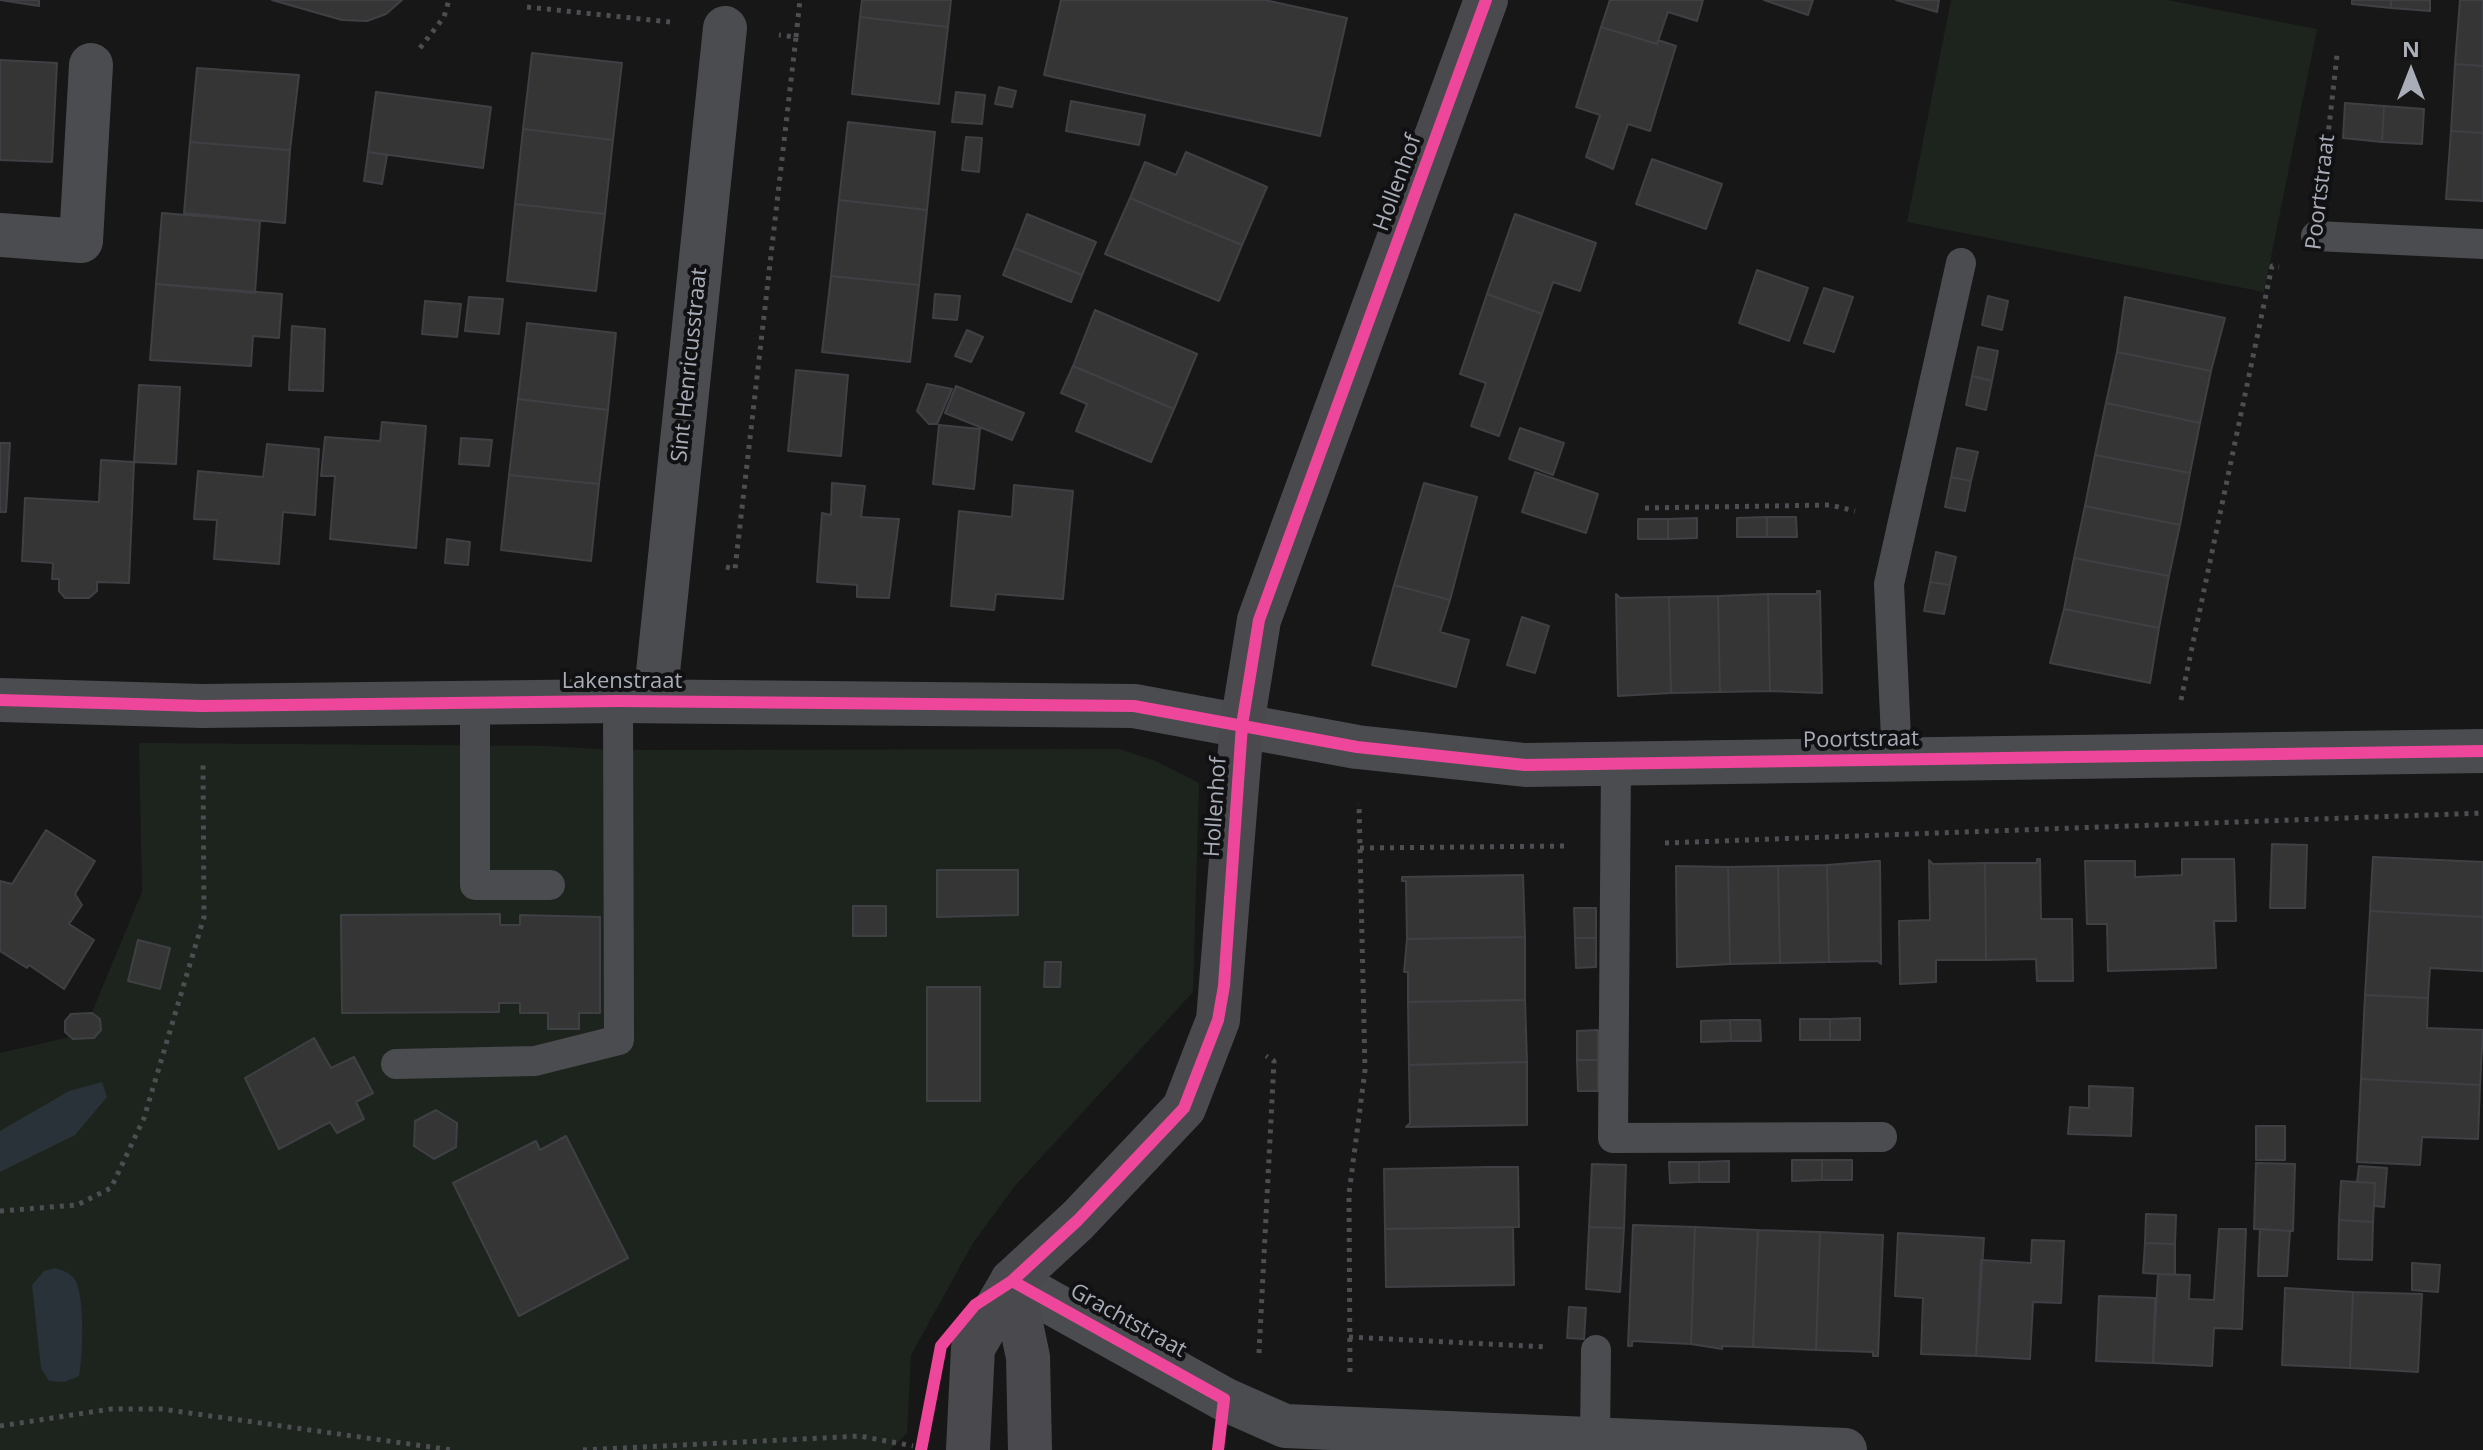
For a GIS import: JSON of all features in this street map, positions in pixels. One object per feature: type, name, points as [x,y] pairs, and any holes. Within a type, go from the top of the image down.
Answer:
[{"type":"street","name":"Hollenhof","points":[[968,1450],[973,1348],[1012,1281],[1078,1220],[1184,1108],[1218,1020],[1242,725],[1259,620],[1486,0]]},
{"type":"street","name":"Sint Henricusstraat","points":[[636,701],[725,28]]},
{"type":"street","points":[[0,235],[81,241],[91,65]]},
{"type":"street","name":"Lakenstraat","points":[[0,700],[202,706],[636,701],[1134,706],[1242,725]]},
{"type":"street","name":"Poortstraat","points":[[1242,725],[1357,747],[1525,765],[2483,751]]},
{"type":"street","points":[[1012,1281],[1028,1357],[1030,1450]]},
{"type":"street","name":"Grachtstraat","points":[[1012,1281],[1224,1399],[1285,1426],[1845,1450]]},
{"type":"lane","points":[[2316,236],[2483,244]]},
{"type":"lane","points":[[1897,760],[1889,584],[1961,263]]},
{"type":"lane","points":[[396,1064],[535,1061],[619,1040],[636,701]]},
{"type":"lane","points":[[475,703],[475,885],[550,885]]},
{"type":"lane","points":[[1616,764],[1613,1138],[1882,1137]]},
{"type":"lane","points":[[1595,1440],[1596,1350]]},
{"type":"path","points":[[420,48],[444,17],[449,0]]},
{"type":"path","points":[[796,37],[800,0]]},
{"type":"path","points":[[1645,508],[1830,505],[1903,522]]},
{"type":"path","points":[[0,1211],[77,1205],[111,1188],[144,1118],[204,917],[202,706]]},
{"type":"path","points":[[1350,1429],[1349,1194],[1365,1070],[1357,747]]},
{"type":"path","points":[[1360,848],[1615,845],[2483,813]]},
{"type":"path","points":[[1218,1020],[1274,1061],[1259,1353],[1224,1399]]},
{"type":"path","points":[[1349,1337],[1596,1350]]},
{"type":"path","points":[[0,1426],[111,1409],[161,1409],[452,1450]]},
{"type":"path","points":[[583,1450],[860,1436],[921,1449],[924,1433]]},
{"type":"shaded area","points":[[1951,0],[2167,0],[2317,29],[2264,292],[1907,222]]},
{"type":"shaded area","points":[[139,743],[550,746],[612,750],[1119,749],[1153,760],[1199,783],[1193,992],[1014,1187],[973,1243],[911,1355],[907,1433],[890,1450],[0,1450],[0,1053],[83,1034],[142,892]]},
{"type":"shaded area","points":[[102,1082],[107,1097],[75,1135],[0,1172],[0,1131],[69,1091]]},
{"type":"shaded area","points":[[55,1268],[75,1279],[81,1307],[79,1376],[64,1382],[49,1381],[41,1368],[32,1285],[44,1271]]},
{"type":"building","points":[[0,0],[39,0],[39,6]]},
{"type":"building","points":[[272,0],[402,0],[386,14],[367,21],[342,20]]},
{"type":"building","points":[[862,0],[951,0],[948,27],[860,17]]},
{"type":"building","points":[[1061,0],[1265,0],[1347,18],[1320,136],[1044,75]]},
{"type":"building","points":[[1610,0],[1703,0],[1697,21],[1668,12],[1657,44],[1601,27]]},
{"type":"building","points":[[1764,0],[1813,0],[1808,15]]},
{"type":"building","points":[[1896,0],[1939,0],[1937,12]]},
{"type":"building","points":[[2352,0],[2391,0],[2391,8],[2352,4]]},
{"type":"building","points":[[2391,0],[2430,0],[2430,11],[2391,8]]},
{"type":"building","points":[[2460,0],[2483,0],[2483,66],[2455,64]]},
{"type":"building","points":[[860,17],[948,27],[939,104],[852,94]]},
{"type":"building","points":[[1601,27],[1657,44],[1658,40],[1676,46],[1650,131],[1628,124],[1613,169],[1586,157],[1600,115],[1576,107]]},
{"type":"building","points":[[532,53],[622,63],[613,140],[523,129]]},
{"type":"building","points":[[0,60],[57,63],[52,162],[0,160]]},
{"type":"building","points":[[2455,64],[2483,66],[2483,133],[2451,131]]},
{"type":"building","points":[[197,68],[299,75],[290,150],[190,142]]},
{"type":"building","points":[[999,87],[1016,91],[1012,107],[995,104]]},
{"type":"building","points":[[376,92],[491,107],[483,168],[368,152]]},
{"type":"building","points":[[956,92],[985,95],[982,124],[952,122]]},
{"type":"building","points":[[1071,101],[1145,115],[1139,145],[1066,131]]},
{"type":"building","points":[[2345,103],[2384,106],[2382,142],[2343,138]]},
{"type":"building","points":[[2384,106],[2424,109],[2422,144],[2382,142]]},
{"type":"building","points":[[848,122],[935,132],[927,210],[839,200]]},
{"type":"building","points":[[523,129],[613,140],[605,214],[515,204]]},
{"type":"building","points":[[2451,131],[2483,133],[2483,201],[2446,199]]},
{"type":"building","points":[[966,137],[982,138],[979,172],[962,170]]},
{"type":"building","points":[[190,142],[290,150],[285,223],[184,213]]},
{"type":"building","points":[[368,152],[387,155],[382,184],[364,181]]},
{"type":"building","points":[[1186,152],[1267,187],[1242,245],[1130,198],[1145,162],[1176,175]]},
{"type":"building","points":[[1652,159],[1722,184],[1706,229],[1636,204]]},
{"type":"building","points":[[1130,198],[1242,245],[1219,301],[1105,254]]},
{"type":"building","points":[[839,200],[927,210],[919,285],[831,276]]},
{"type":"building","points":[[515,204],[605,214],[596,291],[507,281]]},
{"type":"building","points":[[162,213],[260,221],[255,293],[156,284]]},
{"type":"building","points":[[1027,214],[1096,242],[1082,275],[1014,248]]},
{"type":"building","points":[[1515,214],[1596,243],[1580,291],[1553,282],[1542,314],[1487,294]]},
{"type":"building","points":[[1014,248],[1082,275],[1071,302],[1003,275]]},
{"type":"building","points":[[1757,270],[1808,288],[1789,341],[1739,323]]},
{"type":"building","points":[[831,276],[919,285],[910,362],[822,352]]},
{"type":"building","points":[[156,284],[282,294],[279,338],[253,336],[251,366],[150,360]]},
{"type":"building","points":[[1824,288],[1853,297],[1834,352],[1804,343]]},
{"type":"building","points":[[935,294],[960,296],[957,320],[933,318]]},
{"type":"building","points":[[1487,294],[1542,314],[1499,436],[1471,426],[1486,383],[1460,374]]},
{"type":"building","points":[[1988,296],[2008,301],[2002,330],[1982,325]]},
{"type":"building","points":[[469,297],[503,299],[499,334],[465,331]]},
{"type":"building","points":[[2125,297],[2225,318],[2211,371],[2117,352]]},
{"type":"building","points":[[425,301],[461,304],[457,337],[422,334]]},
{"type":"building","points":[[1095,310],[1197,354],[1174,409],[1073,366]]},
{"type":"building","points":[[527,323],[616,333],[608,410],[518,399]]},
{"type":"building","points":[[292,326],[325,329],[323,391],[289,390]]},
{"type":"building","points":[[967,330],[983,337],[971,362],[955,356]]},
{"type":"building","points":[[1978,347],[1998,351],[1992,381],[1972,376]]},
{"type":"building","points":[[2117,352],[2211,371],[2200,423],[2106,403]]},
{"type":"building","points":[[1073,366],[1174,409],[1151,462],[1076,431],[1087,404],[1061,393]]},
{"type":"building","points":[[796,370],[848,375],[841,456],[788,451]]},
{"type":"building","points":[[1972,376],[1992,381],[1986,410],[1966,405]]},
{"type":"building","points":[[927,384],[952,389],[937,424],[929,424],[917,411]]},
{"type":"building","points":[[139,385],[180,387],[176,464],[134,462]]},
{"type":"building","points":[[956,386],[1024,413],[1012,440],[945,413]]},
{"type":"building","points":[[518,399],[608,410],[599,484],[509,475]]},
{"type":"building","points":[[2106,403],[2200,423],[2190,473],[2095,455]]},
{"type":"building","points":[[382,422],[426,426],[416,548],[330,539],[335,476],[321,476],[325,437],[380,441]]},
{"type":"building","points":[[939,425],[980,429],[974,489],[933,484]]},
{"type":"building","points":[[1520,428],[1564,443],[1553,475],[1509,459]]},
{"type":"building","points":[[461,438],[492,440],[489,466],[459,464]]},
{"type":"building","points":[[0,443],[10,443],[6,512],[0,512]]},
{"type":"building","points":[[267,444],[319,449],[315,515],[283,512],[279,564],[214,559],[217,520],[194,519],[198,471],[263,477]]},
{"type":"building","points":[[1957,448],[1978,452],[1971,481],[1951,477]]},
{"type":"building","points":[[2095,455],[2190,473],[2180,525],[2085,506]]},
{"type":"building","points":[[101,460],[134,462],[129,583],[97,582],[97,591],[89,598],[65,598],[59,591],[59,579],[52,579],[53,563],[22,561],[25,498],[99,502]]},
{"type":"building","points":[[1535,472],[1598,494],[1586,533],[1522,512]]},
{"type":"building","points":[[509,475],[599,484],[591,561],[501,550]]},
{"type":"building","points":[[1951,477],[1971,481],[1965,511],[1945,507]]},
{"type":"building","points":[[832,483],[865,486],[861,517],[899,519],[889,598],[857,597],[857,585],[817,582],[822,513],[831,515]]},
{"type":"building","points":[[1424,483],[1477,497],[1450,600],[1394,585]]},
{"type":"building","points":[[1014,485],[1073,491],[1063,599],[996,594],[994,610],[951,606],[959,511],[1012,517]]},
{"type":"building","points":[[2085,506],[2180,525],[2169,576],[2074,558]]},
{"type":"building","points":[[1767,517],[1796,517],[1797,537],[1767,537]]},
{"type":"building","points":[[1767,517],[1767,537],[1737,537],[1737,518]]},
{"type":"building","points":[[1697,518],[1697,538],[1668,539],[1668,519]]},
{"type":"building","points":[[1638,519],[1668,519],[1668,539],[1638,539]]},
{"type":"building","points":[[447,539],[470,542],[468,565],[445,563]]},
{"type":"building","points":[[1936,552],[1956,557],[1950,585],[1930,582]]},
{"type":"building","points":[[2074,558],[2169,576],[2159,628],[2064,609]]},
{"type":"building","points":[[1930,582],[1950,585],[1944,614],[1924,611]]},
{"type":"building","points":[[1394,585],[1450,600],[1440,632],[1469,640],[1456,687],[1372,665]]},
{"type":"building","points":[[1820,591],[1822,693],[1770,691],[1768,594],[1817,594]]},
{"type":"building","points":[[1616,594],[1620,598],[1669,597],[1671,693],[1618,696]]},
{"type":"building","points":[[1768,594],[1770,691],[1720,692],[1718,596]]},
{"type":"building","points":[[1718,596],[1720,692],[1671,693],[1669,597]]},
{"type":"building","points":[[2064,609],[2159,628],[2150,683],[2050,663]]},
{"type":"building","points":[[1522,617],[1549,626],[1535,673],[1507,665]]},
{"type":"building","points":[[46,830],[95,861],[75,894],[82,905],[69,924],[94,940],[64,989],[29,965],[27,968],[0,951],[0,881],[12,884]]},
{"type":"building","points":[[2272,844],[2307,845],[2305,908],[2270,908]]},
{"type":"building","points":[[2373,857],[2483,862],[2483,917],[2370,911]]},
{"type":"building","points":[[2040,859],[2041,919],[2072,919],[2073,981],[2037,981],[2036,959],[1986,960],[1985,863],[2037,863]]},
{"type":"building","points":[[2182,859],[2234,859],[2236,921],[2214,921],[2216,968],[2108,971],[2107,924],[2087,924],[2085,861],[2135,861],[2135,877],[2182,875]]},
{"type":"building","points":[[1929,860],[1933,864],[1985,863],[1986,960],[1936,960],[1936,982],[1900,984],[1899,921],[1930,920]]},
{"type":"building","points":[[1880,861],[1881,964],[1878,961],[1829,962],[1827,865]]},
{"type":"building","points":[[1827,865],[1829,962],[1780,963],[1778,866]]},
{"type":"building","points":[[1676,866],[1728,867],[1730,964],[1677,967]]},
{"type":"building","points":[[1778,866],[1780,963],[1730,964],[1728,867]]},
{"type":"building","points":[[937,870],[1018,870],[1018,915],[937,917]]},
{"type":"building","points":[[1523,875],[1525,937],[1407,939],[1406,881],[1402,881],[1402,877]]},
{"type":"building","points":[[853,906],[886,906],[886,936],[853,936]]},
{"type":"building","points":[[1574,908],[1596,908],[1596,938],[1575,938]]},
{"type":"building","points":[[2370,911],[2483,917],[2483,971],[2430,968],[2428,998],[2365,995]]},
{"type":"building","points":[[500,914],[500,925],[520,925],[520,915],[600,917],[600,1013],[579,1013],[579,1029],[548,1029],[548,1013],[520,1013],[520,1003],[499,1003],[499,1012],[342,1013],[341,915]]},
{"type":"building","points":[[1525,937],[1525,1000],[1408,1002],[1408,972],[1404,972],[1407,939]]},
{"type":"building","points":[[1575,938],[1596,938],[1596,967],[1576,968]]},
{"type":"building","points":[[138,940],[170,948],[160,989],[128,981]]},
{"type":"building","points":[[1045,962],[1061,962],[1060,987],[1044,987]]},
{"type":"building","points":[[927,987],[980,987],[980,1101],[927,1101]]},
{"type":"building","points":[[2365,995],[2428,998],[2427,1028],[2483,1030],[2480,1085],[2361,1079]]},
{"type":"building","points":[[1525,1000],[1527,1062],[1409,1065],[1408,1002]]},
{"type":"building","points":[[92,1013],[100,1019],[101,1030],[94,1038],[73,1039],[65,1032],[65,1021],[71,1014]]},
{"type":"building","points":[[1860,1018],[1860,1040],[1830,1040],[1830,1019]]},
{"type":"building","points":[[1800,1019],[1830,1019],[1830,1040],[1800,1040]]},
{"type":"building","points":[[1730,1020],[1731,1041],[1701,1042],[1701,1021]]},
{"type":"building","points":[[1730,1020],[1760,1020],[1761,1041],[1731,1041]]},
{"type":"building","points":[[1598,1030],[1598,1060],[1577,1060],[1577,1031]]},
{"type":"building","points":[[314,1038],[331,1068],[354,1057],[373,1093],[356,1102],[364,1119],[337,1133],[330,1122],[279,1149],[245,1078]]},
{"type":"building","points":[[1577,1060],[1598,1060],[1598,1091],[1578,1091]]},
{"type":"building","points":[[1527,1062],[1527,1125],[1406,1127],[1410,1123],[1409,1065]]},
{"type":"building","points":[[2361,1079],[2480,1085],[2478,1139],[2422,1137],[2420,1165],[2357,1162]]},
{"type":"building","points":[[2089,1086],[2133,1088],[2131,1136],[2068,1134],[2070,1107],[2089,1108]]},
{"type":"building","points":[[436,1110],[457,1123],[456,1147],[434,1159],[414,1146],[415,1121]]},
{"type":"building","points":[[2256,1126],[2285,1126],[2285,1160],[2256,1160]]},
{"type":"building","points":[[566,1136],[628,1258],[519,1316],[453,1183],[536,1141],[540,1150]]},
{"type":"building","points":[[1792,1160],[1822,1160],[1822,1180],[1792,1181]]},
{"type":"building","points":[[1822,1160],[1852,1160],[1852,1180],[1822,1180]]},
{"type":"building","points":[[1729,1161],[1729,1182],[1699,1182],[1699,1162]]},
{"type":"building","points":[[1669,1162],[1699,1162],[1699,1182],[1670,1183]]},
{"type":"building","points":[[2256,1163],[2295,1164],[2293,1231],[2254,1229]]},
{"type":"building","points":[[1592,1164],[1626,1165],[1624,1228],[1589,1227]]},
{"type":"building","points":[[2359,1166],[2387,1168],[2384,1207],[2374,1206],[2375,1183],[2357,1182]]},
{"type":"building","points":[[1518,1167],[1519,1227],[1385,1229],[1384,1169]]},
{"type":"building","points":[[2341,1181],[2375,1183],[2373,1222],[2339,1220]]},
{"type":"building","points":[[2146,1214],[2176,1215],[2175,1244],[2145,1243]]},
{"type":"building","points":[[2339,1220],[2373,1222],[2372,1260],[2338,1259]]},
{"type":"building","points":[[1633,1225],[1695,1227],[1691,1344],[1632,1341],[1632,1346],[1628,1346]]},
{"type":"building","points":[[1513,1227],[1514,1285],[1386,1287],[1385,1229]]},
{"type":"building","points":[[1589,1227],[1624,1228],[1620,1292],[1586,1289]]},
{"type":"building","points":[[1695,1227],[1758,1230],[1753,1347],[1722,1346],[1722,1349],[1691,1344]]},
{"type":"building","points":[[2219,1229],[2246,1229],[2242,1329],[2214,1328],[2212,1366],[2153,1363],[2158,1274],[2190,1275],[2189,1299],[2214,1300]]},
{"type":"building","points":[[2260,1229],[2290,1231],[2287,1276],[2258,1276]]},
{"type":"building","points":[[1758,1230],[1820,1232],[1816,1350],[1753,1347]]},
{"type":"building","points":[[1820,1232],[1883,1235],[1878,1356],[1873,1356],[1873,1352],[1816,1350]]},
{"type":"building","points":[[1898,1233],[1984,1238],[1976,1356],[1921,1354],[1923,1298],[1895,1296]]},
{"type":"building","points":[[2032,1240],[2064,1241],[2061,1303],[2033,1302],[2030,1359],[1976,1356],[1981,1260],[2031,1263]]},
{"type":"building","points":[[2145,1243],[2175,1244],[2175,1275],[2143,1273]]},
{"type":"building","points":[[2412,1263],[2440,1265],[2438,1292],[2412,1290]]},
{"type":"building","points":[[2285,1288],[2353,1292],[2350,1368],[2282,1365]]},
{"type":"building","points":[[2353,1292],[2422,1294],[2418,1372],[2350,1368]]},
{"type":"building","points":[[2099,1296],[2155,1298],[2153,1363],[2096,1361]]},
{"type":"building","points":[[1569,1307],[1586,1308],[1584,1339],[1567,1338]]},
{"type":"cycle path","points":[[921,1450],[941,1346],[975,1305],[1012,1281],[1078,1220],[1184,1108],[1218,1020],[1224,986],[1242,725],[1259,620],[1486,0]]},
{"type":"cycle path","points":[[0,700],[202,706],[618,701],[1134,706],[1357,747],[1525,765],[2483,751]]},
{"type":"cycle path","points":[[1012,1281],[1224,1399],[1218,1450]]}]
